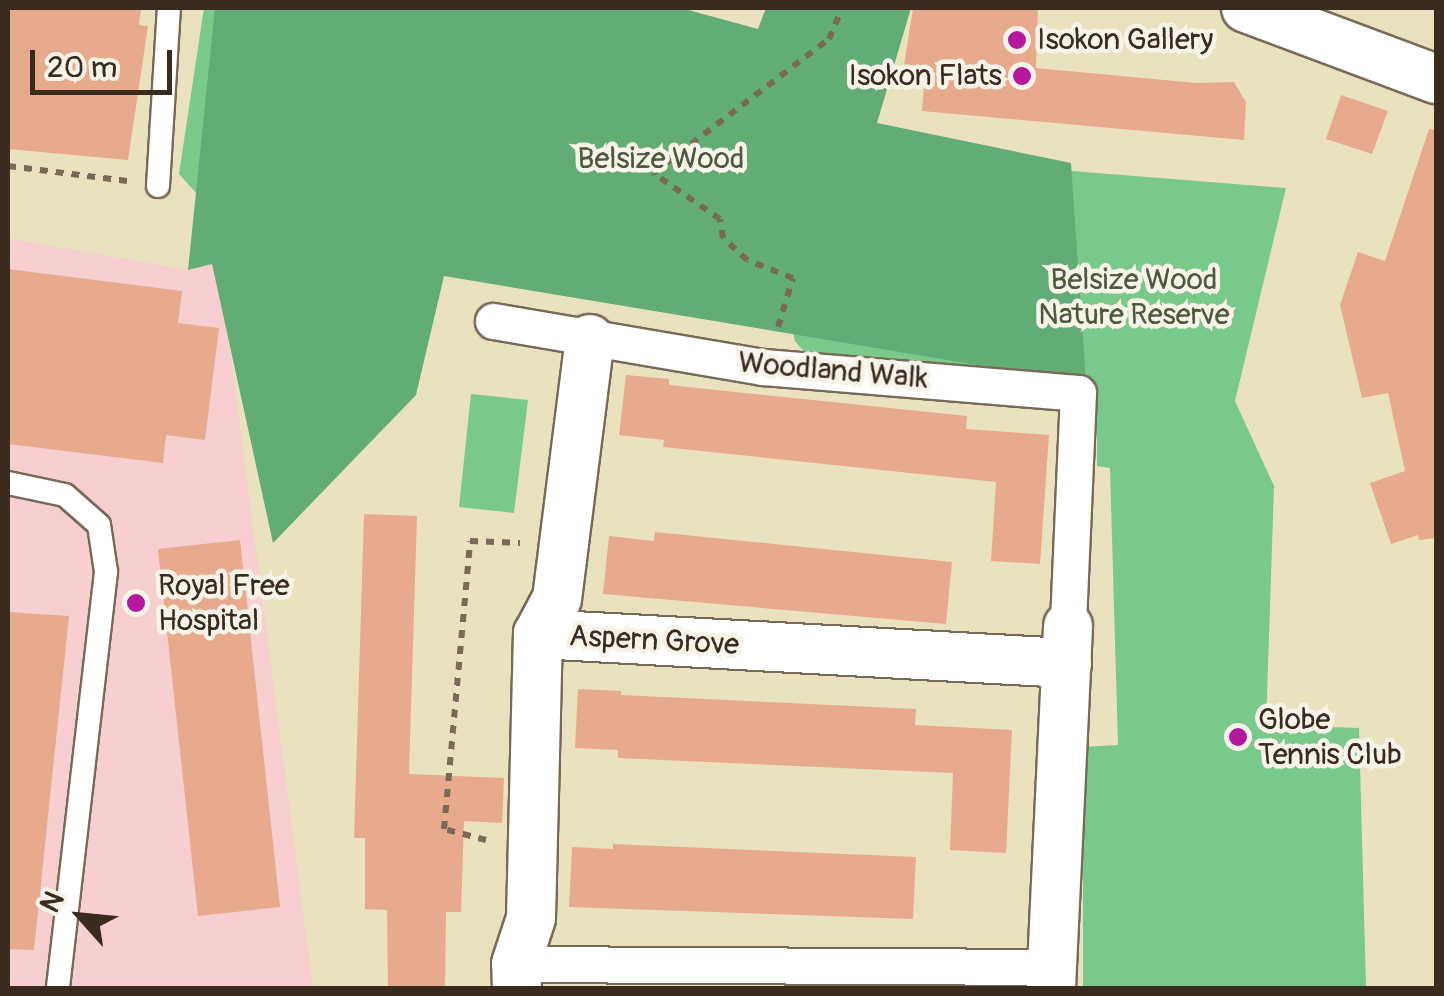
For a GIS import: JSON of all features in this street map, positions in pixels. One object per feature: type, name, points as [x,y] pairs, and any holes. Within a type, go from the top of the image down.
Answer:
[{"type":"street","points":[[1246,8],[1436,79]]},
{"type":"street","name":"Woodland Walk","points":[[493,321],[763,366],[1078,393],[1068,645]]},
{"type":"street","points":[[538,634],[557,599],[590,339]]},
{"type":"street","name":"Aspern Grove","points":[[516,976],[532,918],[538,634],[1068,645]]},
{"type":"street","points":[[516,976],[1051,978],[1068,645]]},
{"type":"lane","points":[[158,186],[170,8]]},
{"type":"lane","points":[[8,483],[65,495],[99,525],[106,572],[58,988]]},
{"type":"path","points":[[763,366],[792,278],[747,260],[723,238],[720,218],[653,173],[829,39],[842,8]]},
{"type":"path","points":[[8,166],[158,186]]},
{"type":"path","points":[[531,866],[477,834],[444,828],[470,541],[564,545]]},
{"type":"shaded area","name":"Royal Free Hospital","points":[[8,238],[188,270],[212,264],[222,288],[313,988],[8,988]]},
{"type":"green space","points":[[204,8],[254,8],[224,224],[179,174]]},
{"type":"green space","name":"Belsize Wood","points":[[215,8],[681,8],[758,29],[766,8],[911,8],[877,123],[1071,163],[1086,383],[444,276],[416,395],[273,543],[212,264],[188,270]]},
{"type":"green space","name":"Belsize Wood Nature Reserve","points":[[886,8],[859,128],[984,164],[1286,188],[1235,401],[1274,486],[1266,725],[1359,728],[1366,988],[1083,988],[1083,747],[1118,745],[1110,468],[1097,466],[1097,413],[1008,404],[806,354],[795,341],[791,324]]},
{"type":"green space","points":[[471,394],[528,400],[514,513],[459,507]]},
{"type":"building","points":[[141,8],[139,25],[148,26],[128,160],[8,149],[8,9]]},
{"type":"building","name":"Isokon Flats","points":[[913,8],[1038,8],[1036,68],[1196,83],[1234,82],[1246,102],[1244,140],[922,111],[925,72],[903,71]]},
{"type":"building","points":[[1341,95],[1388,111],[1372,154],[1326,139]]},
{"type":"building","points":[[1429,129],[1436,130],[1436,538],[1419,540],[1418,535],[1391,544],[1370,483],[1405,471],[1388,393],[1362,398],[1340,305],[1358,252],[1385,261]]},
{"type":"building","points":[[8,269],[182,291],[178,323],[219,328],[205,440],[166,435],[163,463],[8,444]]},
{"type":"building","points":[[626,375],[669,379],[669,385],[967,416],[966,429],[1049,435],[1040,564],[991,561],[996,482],[663,447],[664,440],[619,435]]},
{"type":"building","points":[[364,514],[417,516],[409,774],[504,778],[502,823],[464,821],[461,912],[446,912],[445,988],[388,988],[387,910],[365,909],[365,838],[354,838]]},
{"type":"building","points":[[655,532],[952,562],[946,624],[603,594],[609,536],[654,541]]},
{"type":"building","points":[[240,540],[280,907],[198,916],[158,549]]},
{"type":"building","points":[[8,612],[69,616],[34,950],[8,949]]},
{"type":"building","points":[[578,689],[621,691],[621,695],[916,709],[915,725],[1012,730],[1006,853],[950,850],[953,773],[618,758],[618,750],[575,748]]},
{"type":"building","points":[[613,844],[916,857],[913,919],[569,907],[572,847],[613,849]]},
{"type":"place","name":"Isokon Gallery","points":[[1017,40]]},
{"type":"place","name":"Isokon Flats","points":[[1022,76]]},
{"type":"place","name":"Royal Free Hospital","points":[[136,603]]},
{"type":"place","name":"Globe Tennis Club","points":[[1238,737]]}]
